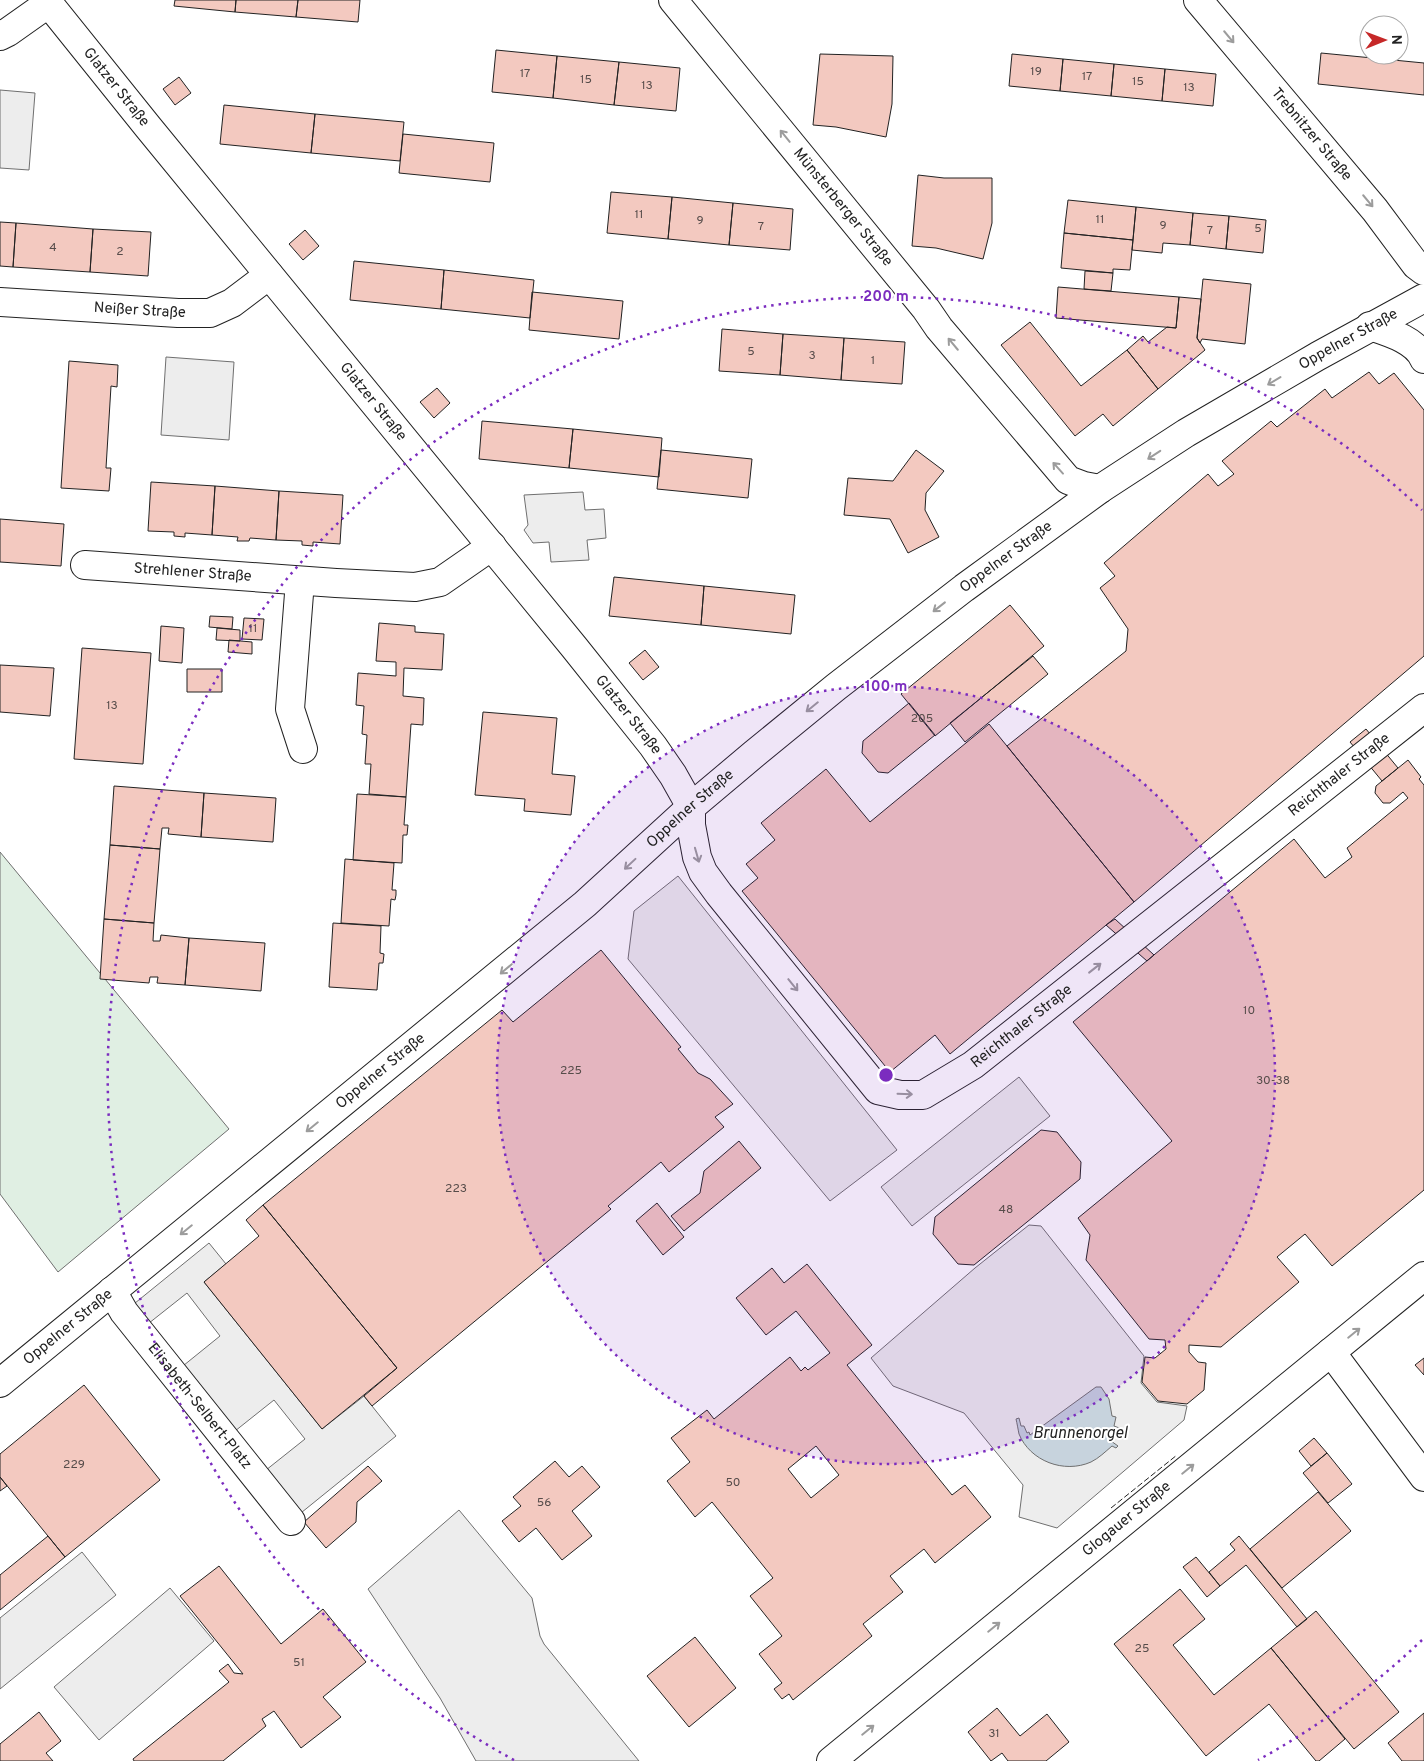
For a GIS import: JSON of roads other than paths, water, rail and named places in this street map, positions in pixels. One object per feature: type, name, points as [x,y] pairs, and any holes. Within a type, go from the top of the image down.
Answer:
[{"type":"street","name":"Münsterberger Straße","points":[[673,0],[831,192],[939,328],[1042,451],[1068,480],[1100,489]]},
{"type":"street","name":"Trebnitzer Straße","points":[[1198,0],[1375,210],[1416,265],[1424,270]]},
{"type":"street","points":[[0,36],[48,2]]},
{"type":"street","name":"Glatzer Straße","points":[[48,2],[653,746],[673,775],[691,807]]},
{"type":"street","name":"Neißer Straße","points":[[0,302],[178,313],[210,313],[232,303],[269,275]]},
{"type":"street","name":"Oppelner Straße","points":[[0,1383],[585,904],[691,807],[836,687],[908,631],[1008,555],[1100,489],[1218,414],[1370,326],[1424,298]]},
{"type":"street","points":[[1370,326],[1391,333],[1412,345],[1424,358]]},
{"type":"street","name":"Strehlener Straße","points":[[85,565],[300,581],[414,587],[440,582],[492,546]]},
{"type":"street","points":[[300,581],[290,710],[303,749]]},
{"type":"street","name":"Reichthaler Straße","points":[[691,807],[697,857],[703,872],[746,928],[878,1090],[900,1095],[924,1095],[973,1066],[1424,708]]},
{"type":"street","name":"Glogauer Straße","points":[[831,1761],[1424,1276]]},
{"type":"street","name":"Elisabeth-Selbert-Platz","points":[[112,1291],[124,1312],[290,1521]]},
{"type":"street","points":[[1331,1352],[1424,1477]]},
{"type":"water","name":"Brunnenorgel","points":[[1096,1387],[1101,1387],[1109,1399],[1112,1416],[1116,1417],[1114,1426],[1122,1429],[1122,1432],[1117,1430],[1111,1441],[1118,1446],[1116,1448],[1112,1446],[1091,1462],[1070,1466],[1059,1466],[1049,1463],[1031,1451],[1019,1434],[1016,1419],[1019,1418],[1021,1426],[1024,1426],[1030,1435]]}]
